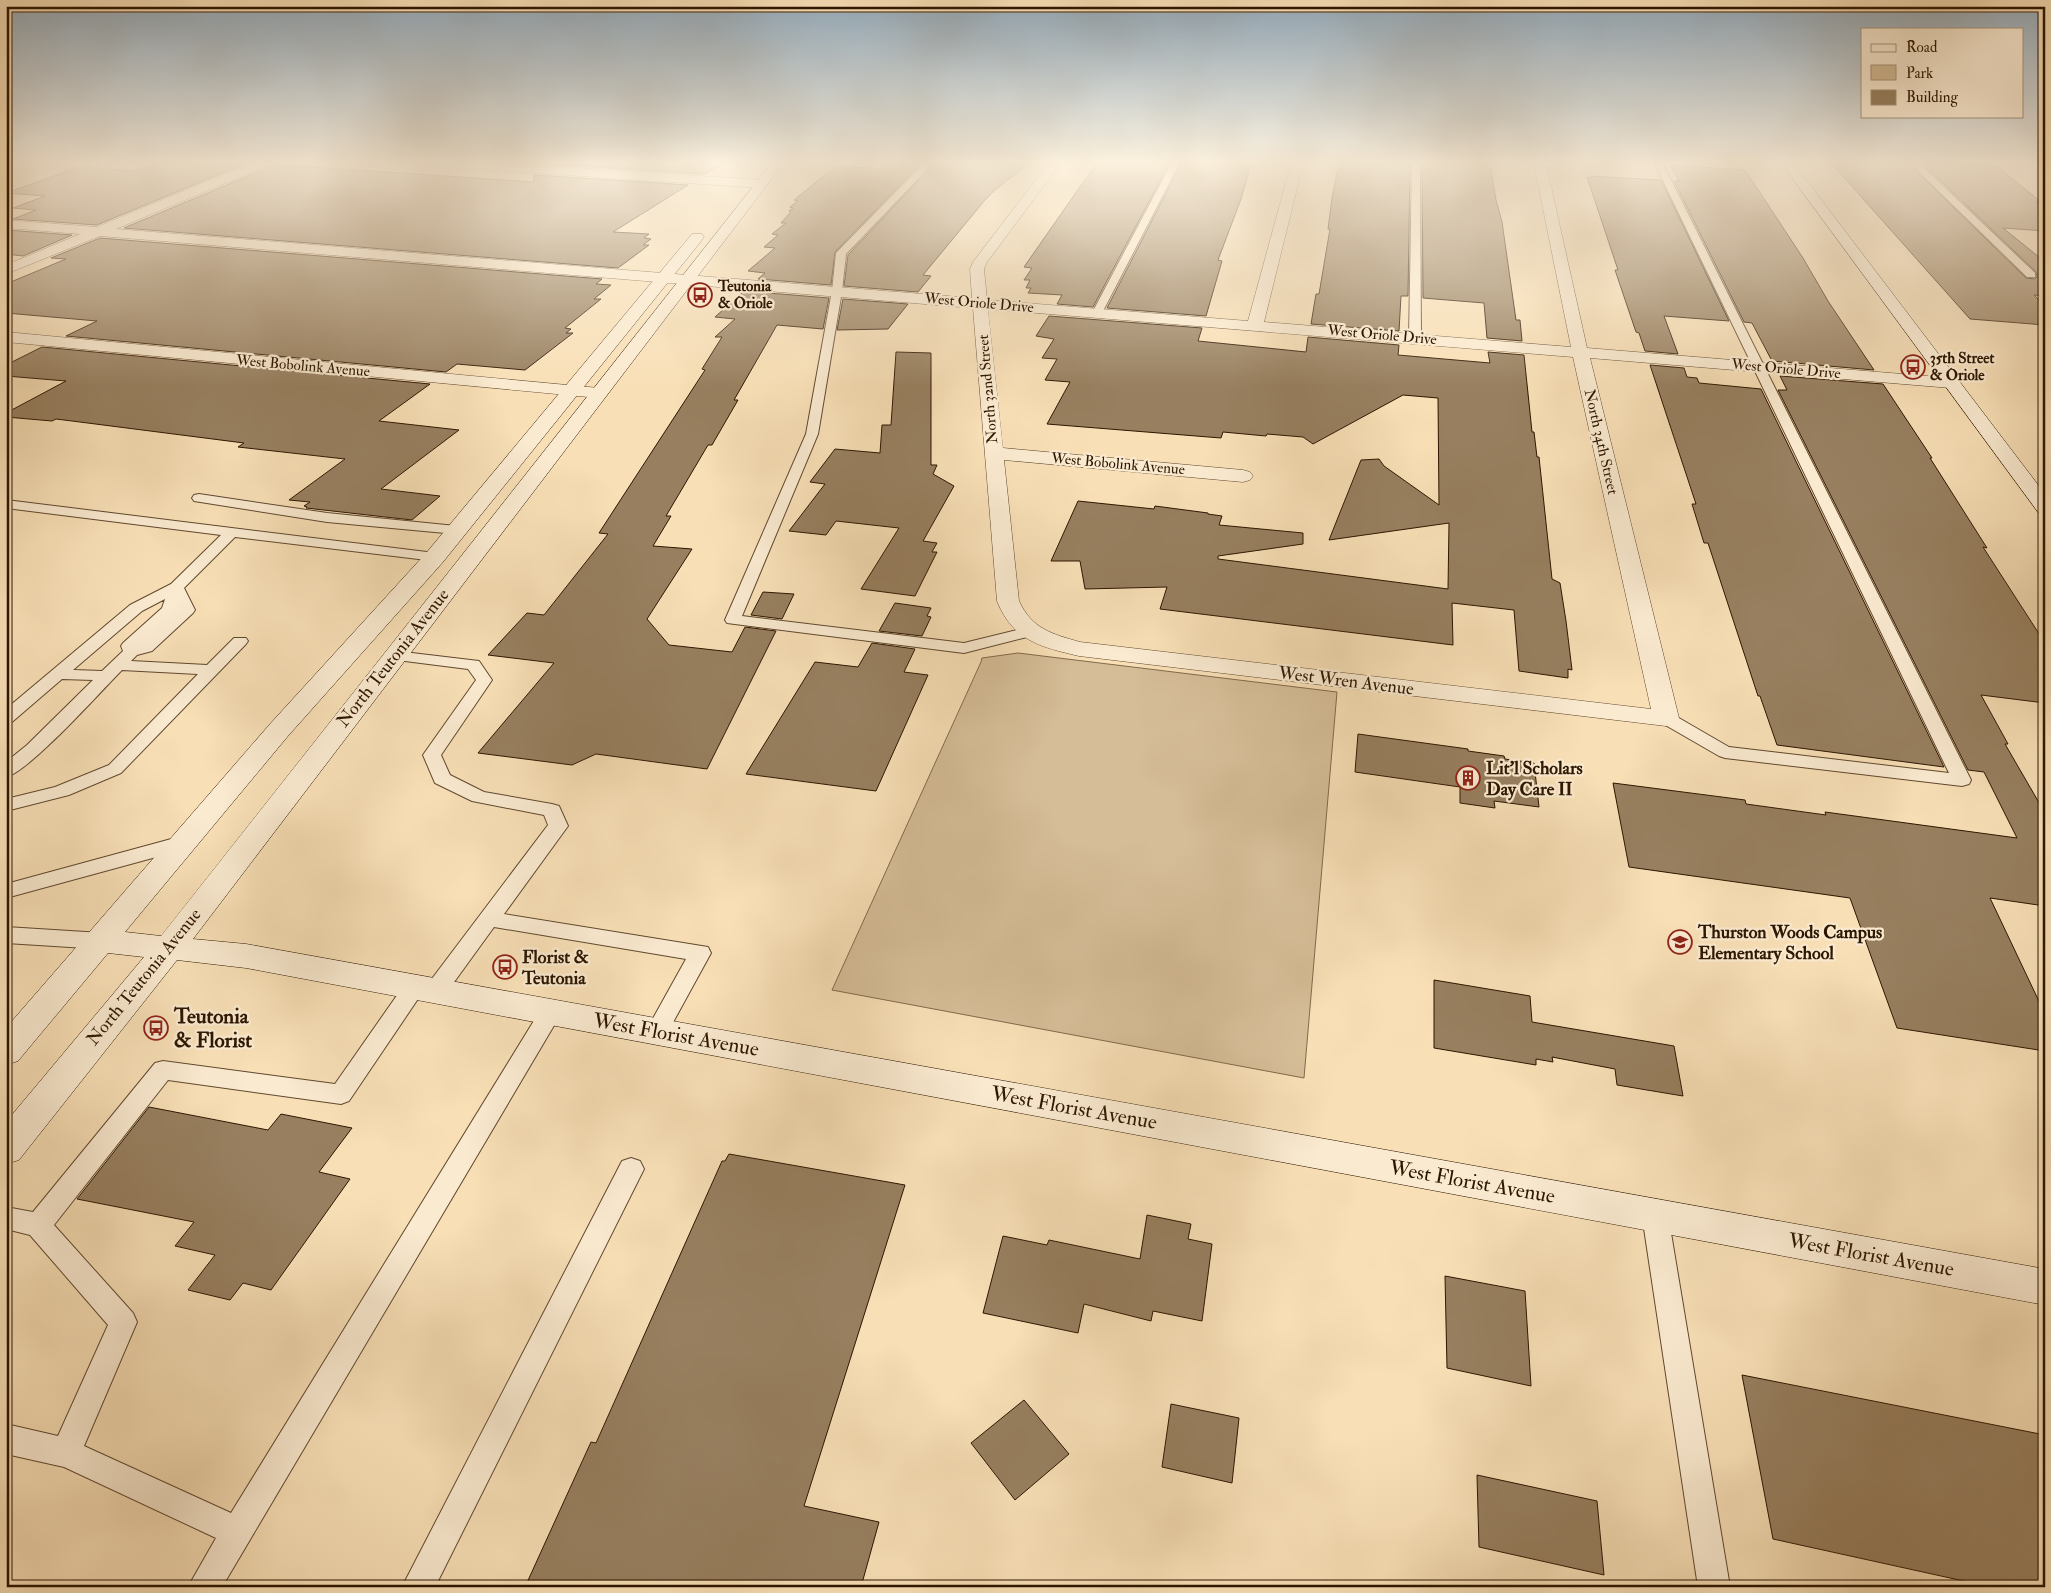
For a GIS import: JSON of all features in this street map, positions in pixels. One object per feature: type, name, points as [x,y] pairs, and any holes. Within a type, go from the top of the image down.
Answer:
[{"type":"street","points":[[6,270],[84,238]]},
{"type":"street","name":"West Oriole Drive","points":[[192,238],[1951,383]]},
{"type":"street","name":"North Teutonia Avenue","points":[[8,1046],[102,941],[279,730],[435,557],[696,238]]},
{"type":"street","name":"North Teutonia Avenue","points":[[6,1149],[169,948],[688,278],[713,238]]},
{"type":"street","name":"North 32nd Street","points":[[998,238],[977,269],[979,303],[1008,600],[1014,617],[1029,632]]},
{"type":"street","points":[[1255,325],[1278,238]]},
{"type":"street","name":"North 34th Street","points":[[1556,238],[1580,352],[1666,718]]},
{"type":"street","points":[[1843,238],[2045,508]]},
{"type":"street","name":"West Bobolink Avenue","points":[[6,337],[599,393]]},
{"type":"street","name":"West Bobolink Avenue","points":[[994,452],[1243,476]]},
{"type":"street","name":"West Wren Avenue","points":[[1029,632],[1079,649],[1666,718]]},
{"type":"street","name":"West Florist Avenue","points":[[102,941],[246,956],[2045,1287]]},
{"type":"lane","points":[[855,238],[841,253],[837,290],[812,434],[733,620],[964,648],[1029,632]]},
{"type":"lane","points":[[1098,312],[1136,238]]},
{"type":"lane","points":[[1415,338],[1416,238]]},
{"type":"lane","points":[[1666,718],[1725,752],[1962,780],[1695,238]]},
{"type":"lane","points":[[1993,238],[2031,275]]},
{"type":"lane","points":[[199,498],[264,510],[396,526],[456,530]]},
{"type":"lane","points":[[6,504],[435,557]]},
{"type":"lane","points":[[6,718],[31,696],[61,674],[136,608],[176,587],[232,531]]},
{"type":"lane","points":[[6,771],[33,749],[131,652],[128,646],[169,610],[176,587]]},
{"type":"lane","points":[[6,805],[67,790],[94,780],[115,769],[240,641]]},
{"type":"lane","points":[[38,1225],[163,1070],[341,1094],[426,989],[490,919],[558,826],[552,810],[479,797],[442,779],[432,755],[484,680],[473,665],[395,656]]},
{"type":"lane","points":[[61,674],[111,671],[212,670]]},
{"type":"lane","points":[[6,891],[186,842]]},
{"type":"lane","points":[[490,919],[700,953],[657,1031]]},
{"type":"lane","points":[[6,935],[102,941]]},
{"type":"lane","points":[[204,1587],[551,1012]]},
{"type":"lane","points":[[418,1587],[631,1169]]},
{"type":"lane","points":[[1655,1215],[1714,1587]]},
{"type":"lane","points":[[6,1218],[38,1225],[123,1322],[66,1453]]},
{"type":"lane","points":[[6,1439],[66,1453],[238,1532]]},
{"type":"green space","points":[[1018,653],[1337,692],[1304,1078],[832,990],[982,658]]},
{"type":"building","points":[[6,238],[64,238],[23,256],[6,254]]},
{"type":"building","points":[[99,238],[104,238],[602,279],[596,284],[611,285],[594,299],[601,299],[565,328],[571,329],[566,333],[573,333],[525,370],[457,364],[446,372],[66,336],[97,321],[6,313],[6,284],[66,259],[51,258]]},
{"type":"building","points":[[252,238],[651,239],[643,245],[649,245],[618,268]]},
{"type":"building","points":[[774,238],[848,238],[835,252],[831,285],[758,279],[765,273],[748,271],[775,248],[764,247]]},
{"type":"building","points":[[864,238],[953,238],[923,275],[931,276],[918,292],[844,286],[848,255]]},
{"type":"building","points":[[1044,238],[1129,238],[1093,307],[1057,304],[1062,295],[1028,293],[1031,288],[1026,288],[1030,280],[1024,280],[1032,268],[1024,267]]},
{"type":"building","points":[[1143,238],[1226,238],[1218,260],[1222,261],[1206,316],[1107,308]]},
{"type":"building","points":[[1328,238],[1409,238],[1408,296],[1401,296],[1399,331],[1311,324],[1316,294],[1319,294]]},
{"type":"building","points":[[1423,238],[1504,238],[1516,320],[1520,320],[1522,341],[1487,338],[1484,303],[1423,298]]},
{"type":"building","points":[[1607,238],[1689,238],[1729,321],[1664,316],[1678,354],[1645,351],[1639,333],[1636,332],[1615,270],[1618,270]]},
{"type":"building","points":[[1702,238],[1790,238],[1828,301],[1874,370],[1772,361],[1752,323],[1744,322]]},
{"type":"building","points":[[1898,238],[1985,238],[2026,278],[2035,279],[2037,277],[2036,272],[2001,238],[2016,238],[2045,262],[2045,296],[2034,295],[2045,306],[2045,325],[1970,319]]},
{"type":"building","points":[[744,291],[829,298],[823,329],[777,325],[734,400],[738,400],[712,445],[708,445],[666,516],[671,516],[653,546],[692,549],[647,619],[669,645],[732,652],[745,627],[776,631],[707,769],[596,754],[572,765],[478,753],[554,663],[488,655],[527,613],[544,615],[608,534],[599,533],[705,370],[702,369],[722,337],[715,337],[735,319],[715,317]]},
{"type":"building","points":[[843,299],[908,304],[888,329],[837,330]]},
{"type":"building","points":[[1049,316],[1202,328],[1198,341],[1306,352],[1308,337],[1399,345],[1398,355],[1490,363],[1488,352],[1524,355],[1532,432],[1534,432],[1537,457],[1539,457],[1552,579],[1560,583],[1566,621],[1572,670],[1568,669],[1568,678],[1519,671],[1514,610],[1452,603],[1453,645],[1160,609],[1167,587],[1085,589],[1080,561],[1051,561],[1078,501],[1154,509],[1155,506],[1208,513],[1222,516],[1219,525],[1303,533],[1303,544],[1218,556],[1218,559],[1448,589],[1449,523],[1329,540],[1361,460],[1379,459],[1384,466],[1439,505],[1438,398],[1403,395],[1313,444],[1303,437],[1267,434],[1266,436],[1223,432],[1221,438],[1047,424],[1070,382],[1045,380],[1057,359],[1042,358],[1054,339],[1036,336]]},
{"type":"building","points":[[42,347],[430,384],[379,421],[459,430],[381,489],[440,496],[412,520],[306,508],[304,506],[310,502],[289,500],[345,459],[238,447],[244,443],[56,419],[52,421],[6,417],[6,413],[66,381],[6,376],[6,365]]},
{"type":"building","points":[[896,352],[931,353],[931,465],[937,465],[933,474],[954,486],[923,541],[937,543],[932,552],[937,552],[915,596],[861,589],[899,528],[836,521],[826,535],[789,531],[825,484],[810,482],[835,449],[880,453],[882,425],[891,425]]},
{"type":"building","points":[[1650,365],[1684,368],[1687,377],[1697,378],[1699,383],[1761,389],[1944,767],[1777,745],[1760,696],[1758,696],[1708,543],[1704,543],[1692,504],[1696,504]]},
{"type":"building","points":[[1780,376],[1883,384],[1932,458],[1930,458],[1987,548],[1983,547],[2045,643],[2045,703],[1981,695],[2008,744],[2005,744],[2045,813],[2045,906],[1990,898],[2045,1014],[2045,1051],[1897,1028],[1850,898],[1629,867],[1613,783],[1745,800],[1746,804],[1826,815],[1825,812],[2017,838],[1984,772],[1968,770],[1778,390],[1787,390]]},
{"type":"building","points":[[763,592],[794,594],[782,619],[751,615]]},
{"type":"building","points":[[895,603],[931,608],[927,616],[931,617],[922,636],[879,631]]},
{"type":"building","points":[[872,643],[915,649],[904,672],[928,675],[876,791],[746,774],[815,662],[858,667]]},
{"type":"building","name":"Lit'l Scholars Day Care II","points":[[1358,734],[1468,749],[1468,751],[1504,756],[1505,759],[1534,763],[1539,807],[1494,801],[1495,808],[1460,803],[1460,787],[1355,772]]},
{"type":"building","points":[[1434,980],[1530,996],[1532,1022],[1674,1046],[1683,1096],[1617,1085],[1615,1069],[1552,1057],[1553,1062],[1536,1059],[1536,1065],[1434,1048]]},
{"type":"building","points":[[149,1107],[268,1130],[281,1114],[352,1128],[319,1172],[350,1179],[271,1290],[243,1283],[230,1300],[188,1290],[215,1255],[175,1246],[194,1222],[77,1199]]},
{"type":"building","points":[[729,1154],[905,1185],[804,1506],[879,1522],[861,1587],[525,1587],[591,1442],[596,1443],[722,1161],[725,1161]]},
{"type":"building","points":[[1147,1215],[1191,1224],[1188,1239],[1212,1244],[1202,1321],[1153,1311],[1151,1321],[1084,1304],[1078,1333],[983,1313],[1003,1236],[1047,1245],[1049,1240],[1140,1259]]},
{"type":"building","points":[[1445,1276],[1525,1291],[1531,1386],[1447,1368]]},
{"type":"building","points":[[1742,1375],[2045,1435],[2045,1587],[1991,1587],[1773,1539]]},
{"type":"building","points":[[1024,1400],[1069,1454],[1015,1500],[971,1443]]},
{"type":"building","points":[[1171,1404],[1239,1418],[1232,1483],[1162,1467]]},
{"type":"building","points":[[1477,1475],[1597,1501],[1604,1575],[1479,1547]]},
{"type":"place","name":"Teutonia & Oriole","points":[[700,295]]},
{"type":"place","name":"35th Street & Oriole","points":[[1913,367]]},
{"type":"place","name":"Lit'l Scholars Day Care II","points":[[1468,778]]},
{"type":"place","name":"Thurston Woods Campus Elementary School","points":[[1680,942]]},
{"type":"place","name":"Florist & Teutonia","points":[[505,967]]},
{"type":"place","name":"Teutonia & Florist","points":[[156,1028]]}]
